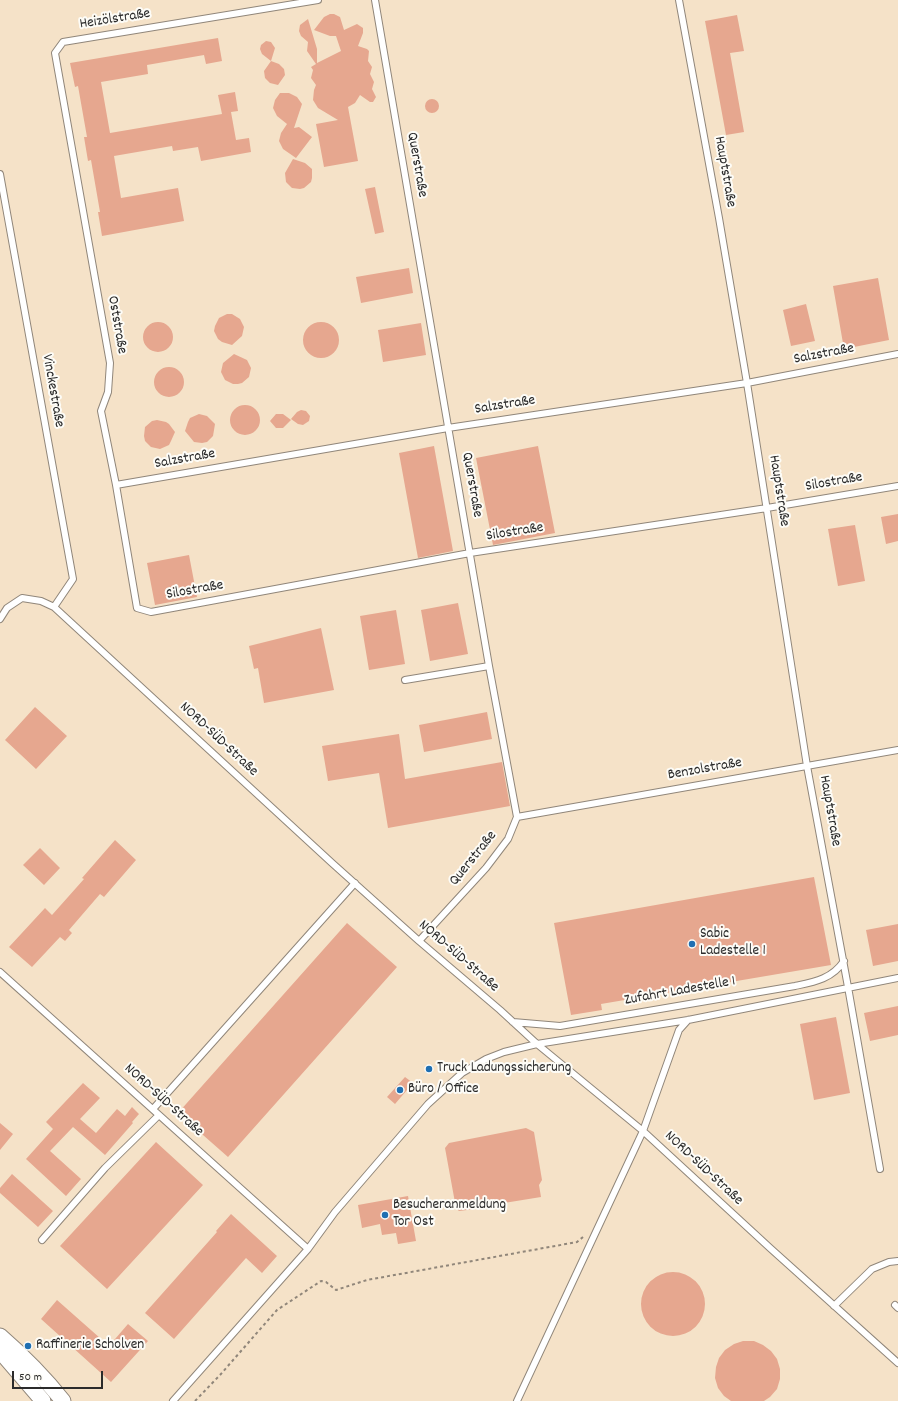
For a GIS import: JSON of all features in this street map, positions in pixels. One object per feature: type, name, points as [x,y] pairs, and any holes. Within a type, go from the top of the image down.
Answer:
[{"type":"street","points":[[0,1336],[23,1355],[52,1386],[63,1401]]},
{"type":"street","points":[[0,1351],[43,1401]]},
{"type":"lane","name":"Heizölstraße","points":[[60,46],[63,42],[318,0]]},
{"type":"lane","name":"Querstraße","points":[[375,0],[489,666],[517,817],[508,839],[486,868],[419,941]]},
{"type":"lane","name":"Hauptstraße","points":[[679,0],[747,382],[768,508],[807,766],[844,962],[880,1169]]},
{"type":"lane","name":"Oststraße","points":[[60,46],[55,53],[110,363],[108,392],[101,411],[116,485],[137,608]]},
{"type":"lane","name":"Vinckestraße","points":[[0,174],[73,579],[54,607]]},
{"type":"lane","name":"Salzstraße","points":[[116,485],[448,428],[747,382],[898,354]]},
{"type":"lane","name":"Silostraße","points":[[137,608],[152,612],[470,553],[768,508],[898,486]]},
{"type":"lane","name":"NORD-SÜD-Straße","points":[[0,618],[7,608],[22,598],[41,601],[54,607],[419,941],[537,1044],[643,1131],[898,1363]]},
{"type":"lane","points":[[405,680],[489,666]]},
{"type":"lane","name":"Benzolstraße","points":[[517,817],[898,750]]},
{"type":"lane","points":[[153,1109],[355,883]]},
{"type":"lane","name":"Zufahrt Ladestelle 1","points":[[513,1022],[560,1026],[795,986],[815,982],[831,975],[839,969],[844,962]]},
{"type":"lane","name":"NORD-SÜD-Straße","points":[[0,972],[308,1249]]},
{"type":"lane","points":[[173,1401],[308,1249],[334,1212],[428,1104],[462,1073],[486,1059],[504,1052],[537,1044],[688,1020],[898,978]]},
{"type":"lane","points":[[517,1401],[643,1131],[679,1030],[688,1020]]},
{"type":"lane","points":[[42,1240],[104,1168],[159,1115]]},
{"type":"lane","points":[[834,1306],[872,1268],[889,1262],[898,1261]]},
{"type":"path","points":[[195,1401],[277,1310],[321,1281],[326,1282],[336,1290],[367,1280],[577,1242],[582,1238],[585,1232],[597,1230]]},
{"type":"building","points":[[330,14],[340,17],[344,30],[357,24],[363,28],[363,33],[358,46],[369,51],[368,61],[372,67],[370,74],[374,82],[372,89],[376,97],[373,102],[370,102],[360,95],[355,103],[348,107],[358,161],[324,167],[316,124],[338,120],[318,108],[313,100],[316,85],[311,78],[313,70],[311,67],[316,64],[307,51],[308,42],[301,36],[299,31],[300,25],[308,19],[317,49],[317,63],[341,51],[336,36],[330,36],[314,30],[324,17]]},
{"type":"building","points":[[737,15],[744,51],[730,53],[744,132],[726,135],[705,21]]},
{"type":"building","points":[[218,38],[222,61],[206,64],[204,55],[147,65],[148,74],[101,82],[110,133],[222,114],[218,95],[235,92],[238,111],[231,112],[236,140],[249,138],[251,152],[201,161],[198,147],[173,151],[172,146],[114,156],[121,198],[178,188],[184,221],[102,236],[98,212],[100,212],[91,160],[88,161],[84,137],[87,137],[78,86],[75,87],[70,63]]},
{"type":"building","points":[[266,41],[271,42],[275,48],[271,61],[262,54],[260,49],[261,45]]},
{"type":"building","points":[[271,61],[279,64],[284,69],[285,75],[278,85],[270,83],[265,78],[264,71]]},
{"type":"building","points":[[280,93],[289,93],[297,97],[302,104],[294,128],[299,127],[312,137],[296,158],[283,149],[279,141],[281,133],[287,124],[277,116],[273,108],[275,100]]},
{"type":"building","points":[[432,99],[437,101],[439,106],[437,111],[432,113],[427,111],[425,106],[427,101]]},
{"type":"building","points":[[293,159],[305,163],[312,169],[311,182],[304,188],[292,188],[286,182],[285,173]]},
{"type":"building","points":[[375,187],[384,232],[375,234],[365,189]]},
{"type":"building","points":[[409,268],[413,293],[361,303],[356,277]]},
{"type":"building","points":[[878,278],[889,340],[844,349],[833,286]]},
{"type":"building","points":[[806,304],[815,341],[791,346],[783,310]]},
{"type":"building","points":[[227,314],[232,314],[240,319],[244,327],[242,336],[232,345],[218,339],[214,331],[219,318]]},
{"type":"building","points":[[158,322],[168,327],[173,337],[168,347],[158,352],[148,347],[143,337],[148,327]]},
{"type":"building","points":[[325,322],[334,327],[338,333],[338,347],[334,353],[325,358],[317,358],[308,353],[304,347],[303,336],[308,327],[314,323]]},
{"type":"building","points":[[421,323],[426,355],[383,362],[378,330]]},
{"type":"building","points":[[234,354],[247,360],[251,368],[249,377],[242,383],[238,384],[233,384],[225,380],[221,372],[223,363]]},
{"type":"building","points":[[169,367],[179,372],[184,382],[179,392],[169,397],[159,392],[154,382],[159,372]]},
{"type":"building","points":[[245,405],[255,410],[260,420],[255,430],[245,435],[235,430],[230,420],[235,410]]},
{"type":"building","points":[[301,410],[306,411],[310,416],[309,421],[303,425],[298,424],[291,419]]},
{"type":"building","points":[[199,414],[207,416],[215,424],[213,436],[207,442],[202,443],[194,442],[185,431],[190,418]]},
{"type":"building","points":[[276,414],[283,414],[291,420],[283,428],[276,428],[270,421]]},
{"type":"building","points":[[157,420],[169,424],[175,432],[169,445],[160,449],[151,447],[145,441],[144,436],[145,427],[152,421]]},
{"type":"building","points":[[434,446],[453,551],[418,558],[399,453]]},
{"type":"building","points":[[538,446],[555,533],[493,545],[476,458]]},
{"type":"building","points":[[898,514],[898,541],[886,544],[881,517]]},
{"type":"building","points":[[855,525],[865,581],[838,586],[828,529]]},
{"type":"building","points":[[189,555],[197,597],[155,605],[147,563]]},
{"type":"building","points":[[458,603],[468,654],[430,661],[421,610]]},
{"type":"building","points":[[396,610],[405,664],[369,670],[360,616]]},
{"type":"building","points":[[321,628],[334,690],[264,703],[258,668],[254,669],[249,646]]},
{"type":"building","points":[[35,707],[67,736],[36,769],[5,740]]},
{"type":"building","points":[[487,712],[492,739],[424,752],[419,725]]},
{"type":"building","points":[[399,734],[405,779],[502,762],[510,806],[388,828],[379,773],[328,781],[322,746]]},
{"type":"building","points":[[115,840],[136,860],[104,897],[100,894],[69,930],[72,933],[65,941],[60,937],[32,967],[9,947],[45,908],[52,915],[84,879],[82,878]]},
{"type":"building","points":[[40,848],[60,868],[44,885],[23,865]]},
{"type":"building","name":"Sabic Ladestelle 1","points":[[814,877],[831,965],[601,1004],[602,1010],[571,1015],[554,923]]},
{"type":"building","points":[[347,923],[397,967],[228,1157],[178,1113]]},
{"type":"building","points":[[898,924],[898,961],[873,966],[866,930]]},
{"type":"building","points":[[898,1006],[898,1035],[870,1041],[864,1013]]},
{"type":"building","points":[[836,1017],[850,1093],[814,1100],[800,1024]]},
{"type":"building","name":"Büro / Office","points":[[405,1077],[413,1083],[395,1104],[387,1097]]},
{"type":"building","points":[[83,1083],[100,1098],[80,1119],[96,1133],[117,1109],[125,1116],[132,1107],[139,1114],[105,1155],[73,1127],[50,1151],[81,1179],[66,1196],[26,1159],[53,1129],[46,1122]]},
{"type":"building","points":[[0,1123],[13,1134],[0,1150]]},
{"type":"building","points":[[526,1128],[534,1132],[542,1180],[539,1185],[541,1197],[504,1203],[502,1207],[459,1211],[456,1208],[445,1148],[449,1143]]},
{"type":"building","points":[[156,1142],[203,1185],[107,1289],[60,1246]]},
{"type":"building","points":[[12,1174],[53,1211],[38,1227],[0,1193],[0,1188]]},
{"type":"building","name":"Besucheranmeldung Tor Ost","points":[[408,1196],[416,1241],[398,1244],[396,1233],[382,1235],[380,1224],[362,1228],[358,1205]]},
{"type":"building","points":[[231,1214],[277,1256],[262,1273],[246,1258],[174,1339],[145,1313],[217,1232],[216,1231]]},
{"type":"building","points":[[667,1272],[679,1272],[696,1281],[703,1292],[705,1304],[703,1316],[696,1327],[679,1336],[667,1336],[655,1331],[646,1322],[641,1310],[641,1298],[646,1286],[655,1277]]},
{"type":"building","points":[[57,1300],[109,1346],[128,1324],[148,1341],[111,1382],[41,1319]]},
{"type":"building","points":[[743,1341],[754,1341],[763,1345],[771,1351],[777,1359],[780,1369],[780,1379],[777,1389],[764,1401],[731,1401],[724,1396],[718,1388],[715,1378],[719,1358],[725,1350],[734,1344]]},
{"type":"place","name":"Sabic Ladestelle 1","points":[[692,944]]},
{"type":"place","name":"Truck Ladungssicherung","points":[[429,1069]]},
{"type":"place","name":"Büro / Office","points":[[400,1090]]},
{"type":"place","name":"Besucheranmeldung Tor Ost","points":[[385,1215]]},
{"type":"place","name":"Raffinerie Scholven","points":[[28,1346]]}]
